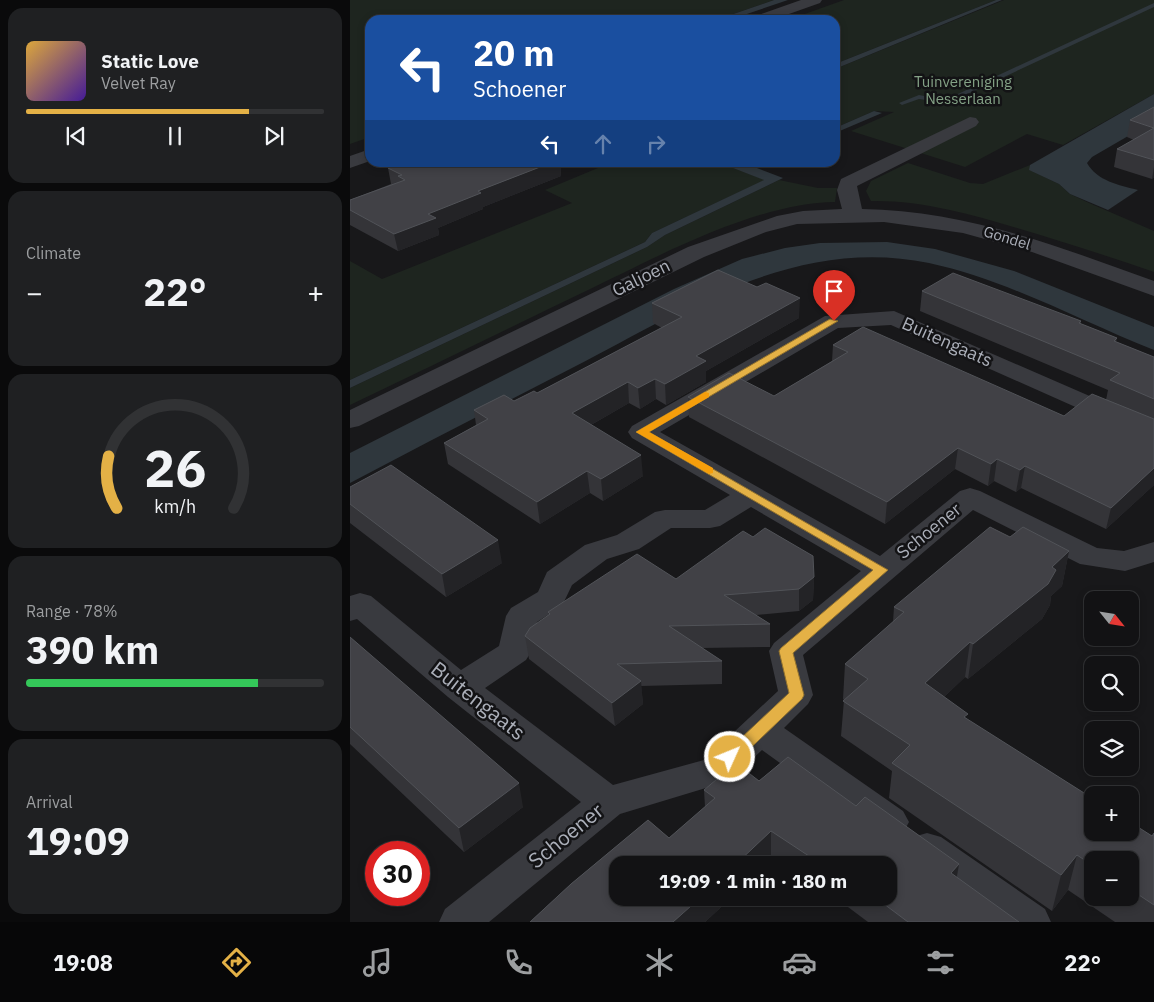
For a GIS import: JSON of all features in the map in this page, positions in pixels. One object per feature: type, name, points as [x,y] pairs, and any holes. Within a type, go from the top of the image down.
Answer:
[{"type":"street","points":[[772,15],[815,0]]},
{"type":"street","points":[[854,215],[847,190],[848,183],[970,122]]},
{"type":"street","points":[[350,162],[365,157]]},
{"type":"street","name":"Gondel","points":[[854,215],[896,216],[944,221],[987,232],[1087,264],[1154,290]]},
{"type":"street","name":"Galjoen","points":[[350,420],[696,252],[745,233],[797,218],[854,215]]},
{"type":"street","name":"Buitengaats","points":[[882,570],[641,432],[834,321],[894,318],[1154,434]]},
{"type":"street","points":[[460,688],[514,652],[522,616],[551,598],[558,579],[596,552],[628,542],[666,519],[710,519],[752,495]]},
{"type":"street","name":"Schoener","points":[[459,922],[608,802],[716,771],[796,695],[786,651],[970,497],[1091,557],[1125,561],[1154,552]]},
{"type":"street","name":"Buitengaats","points":[[350,610],[360,604],[460,688],[608,802]]},
{"type":"street","points":[[759,729],[1031,922]]},
{"type":"green space","points":[[350,0],[774,0],[730,15],[365,15],[365,139],[350,144]]},
{"type":"green space","points":[[844,0],[996,0],[840,62],[840,15],[802,15]]},
{"type":"green space","name":"Tuinvereniging Nesserlaan","points":[[1004,0],[1154,0],[1154,94],[1063,145],[1027,134],[965,167],[851,131],[894,112],[874,111],[840,126],[840,67]]},
{"type":"green space","points":[[908,163],[970,183],[983,184],[1030,165],[1030,170],[1059,184],[1070,194],[1154,231],[1154,272],[963,213],[927,205],[871,201],[866,191],[871,181]]},
{"type":"green space","points":[[600,167],[731,167],[765,180],[652,233],[645,242],[350,380],[350,261],[382,279],[572,203],[545,190]]},
{"type":"green space","points":[[779,180],[818,188],[837,188],[835,202],[804,205],[772,212],[707,234],[350,405],[350,388],[647,247],[665,235]]},
{"type":"shaded area","points":[[774,0],[788,0],[744,15],[730,15]]},
{"type":"shaded area","points":[[996,0],[1002,0],[840,67],[840,62]]},
{"type":"shaded area","points":[[1154,94],[1154,121],[1092,157],[1087,163],[1091,169],[1103,178],[1138,190],[1108,210],[1070,194],[1059,184],[1029,170],[1030,165]]},
{"type":"shaded area","points":[[874,111],[882,113],[840,131],[840,126]]},
{"type":"shaded area","points":[[730,167],[754,167],[783,178],[665,235],[647,247],[350,388],[350,380],[645,242],[652,233],[764,180]]},
{"type":"shaded area","points":[[887,242],[935,249],[1014,271],[1154,327],[1154,350],[1015,290],[958,270],[929,263],[880,257],[833,260],[788,269],[743,284],[699,302],[350,483],[350,453],[674,289],[742,259],[785,248],[820,243]]},
{"type":"building","points":[[1154,107],[1154,128],[1130,120]]},
{"type":"building","points":[[1154,128],[1154,160],[1117,149]]},
{"type":"building","points":[[540,167],[478,191],[481,193],[428,214],[436,218],[394,234],[350,210],[350,200],[405,180],[398,176],[402,175],[388,168]]},
{"type":"building","points":[[718,270],[757,287],[766,283],[800,298],[696,356],[706,361],[665,384],[655,379],[638,388],[628,382],[572,413],[641,455],[601,479],[587,471],[537,502],[444,443],[488,419],[474,410],[504,395],[514,401],[534,391],[537,393],[682,317],[652,303]]},
{"type":"building","points":[[953,273],[1081,321],[1079,323],[1117,338],[1114,341],[1154,357],[1154,399],[1110,380],[1120,373],[922,291]]},
{"type":"building","points":[[863,327],[1064,416],[1092,394],[1154,419],[1154,468],[1111,508],[1025,466],[1020,470],[997,459],[991,464],[958,448],[887,502],[688,397],[729,373],[774,396],[848,352],[833,345]]},
{"type":"building","points":[[391,465],[498,540],[442,574],[350,504],[350,487]]},
{"type":"building","points":[[990,527],[1010,537],[1023,527],[1069,551],[1052,567],[1056,570],[1048,584],[973,644],[970,642],[925,683],[968,714],[964,717],[1084,793],[1084,841],[1139,841],[1139,828],[1152,836],[1154,833],[1154,905],[1139,895],[1139,851],[1084,851],[1084,860],[1077,855],[1061,875],[892,763],[910,745],[843,701],[868,679],[845,664],[904,612],[894,607]]},
{"type":"building","points":[[765,528],[813,556],[814,577],[799,589],[724,595],[770,624],[669,626],[722,661],[617,664],[641,681],[612,703],[525,636],[530,628],[550,614],[548,612],[637,554],[676,579],[743,531],[753,537]]},
{"type":"building","points":[[350,637],[519,783],[459,828],[350,727]]},
{"type":"building","points":[[788,757],[856,806],[865,797],[959,864],[951,873],[1019,922],[908,922],[887,906],[897,906],[897,856],[809,856],[771,831],[745,856],[609,856],[609,906],[691,906],[673,922],[530,922],[571,884],[648,820],[669,838],[715,798],[704,790],[736,763],[759,781]]},
{"type":"waterway","points":[[902,103],[919,97],[946,102],[1154,5]]},
{"type":"slow traffic","points":[[705,395],[641,432],[709,471]]},
{"type":"route","points":[[730,757],[796,695],[786,651],[882,570],[641,432],[834,321]]}]
